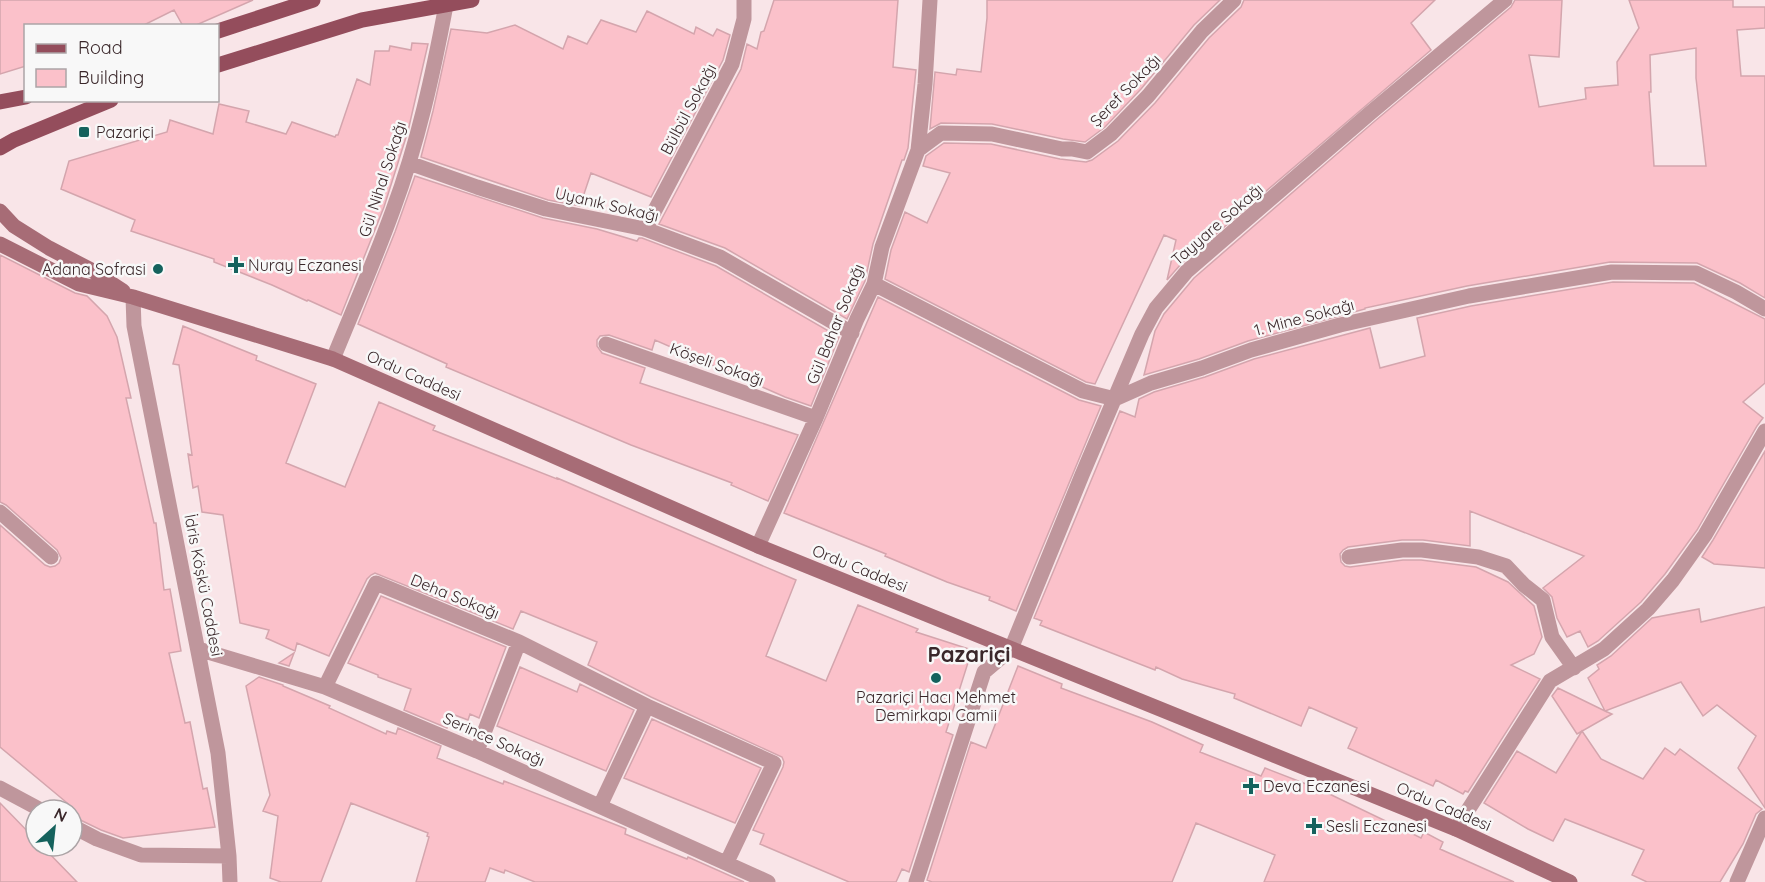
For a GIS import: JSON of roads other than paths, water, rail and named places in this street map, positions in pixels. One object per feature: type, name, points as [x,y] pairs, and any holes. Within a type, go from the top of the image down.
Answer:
[{"type":"main road","points":[[219,31],[313,0]]},
{"type":"main road","points":[[219,65],[362,20],[472,0]]},
{"type":"main road","points":[[0,102],[24,97]]},
{"type":"main road","points":[[0,148],[106,102]]},
{"type":"main road","name":"Ordu Caddesi","points":[[0,211],[14,226],[133,297]]},
{"type":"main road","name":"Ordu Caddesi","points":[[0,244],[79,284],[133,297],[333,359],[758,546],[1456,829],[1570,882]]},
{"type":"street","name":"Bülbül Sokağı","points":[[645,229],[732,63],[744,19],[744,0]]},
{"type":"street","name":"Gül Bahar Sokağı","points":[[758,546],[874,284],[882,247],[918,150],[930,0]]},
{"type":"street","name":"Şeref Sokağı","points":[[918,150],[940,133],[992,134],[1087,152],[1111,134],[1148,96],[1202,31],[1234,0]]},
{"type":"street","name":"Tayyare Sokağı","points":[[1011,649],[1082,475],[1142,334],[1156,308],[1187,271],[1505,0]]},
{"type":"street","name":"Gül Nihal Sokağı","points":[[333,359],[394,209],[409,163],[434,73],[446,5]]},
{"type":"street","name":"Uyanık Sokağı","points":[[409,163],[546,208],[645,229],[720,257],[852,333]]},
{"type":"street","name":"1. Mine Sokağı","points":[[1115,399],[1151,383],[1251,350],[1340,325],[1469,296],[1612,272],[1696,273],[1765,309]]},
{"type":"street","points":[[874,284],[1083,390],[1115,399]]},
{"type":"street","name":"İdris Köşkü Caddesi","points":[[133,297],[134,326],[218,753],[230,882]]},
{"type":"street","name":"Köşeli Sokağı","points":[[606,344],[816,418]]},
{"type":"street","points":[[1456,829],[1550,681],[1604,649],[1648,609],[1673,580],[1705,536],[1765,431]]},
{"type":"street","points":[[0,512],[51,556]]},
{"type":"street","points":[[1349,557],[1402,550],[1422,550],[1478,557],[1506,566],[1524,585],[1543,600],[1552,637],[1574,668]]},
{"type":"street","name":"Deha Sokağı","points":[[326,687],[376,583],[519,642]]},
{"type":"street","points":[[477,751],[519,642],[647,706],[774,763],[727,862]]},
{"type":"street","name":"Serince Sokağı","points":[[198,649],[326,687],[477,751],[768,882]]},
{"type":"street","points":[[916,882],[984,672],[1011,649]]},
{"type":"street","points":[[600,806],[647,706]]},
{"type":"street","points":[[0,788],[24,801]]},
{"type":"street","points":[[1737,882],[1759,847],[1765,818]]},
{"type":"street","points":[[84,832],[141,855],[229,856]]},
{"type":"place","name":"Pazariçi","points":[[84,132]]},
{"type":"place","name":"Nuray Eczanesi","points":[[236,265]]},
{"type":"place","name":"Adana Sofrasi","points":[[158,269]]},
{"type":"place","name":"Pazariçi Hacı Mehmet Demirkapı Camii","points":[[936,678]]},
{"type":"place","name":"Deva Eczanesi","points":[[1251,786]]},
{"type":"place","name":"Sesli Eczanesi","points":[[1314,826]]},
{"type":"district","name":"Pazariçi","points":[[969,654]]}]
